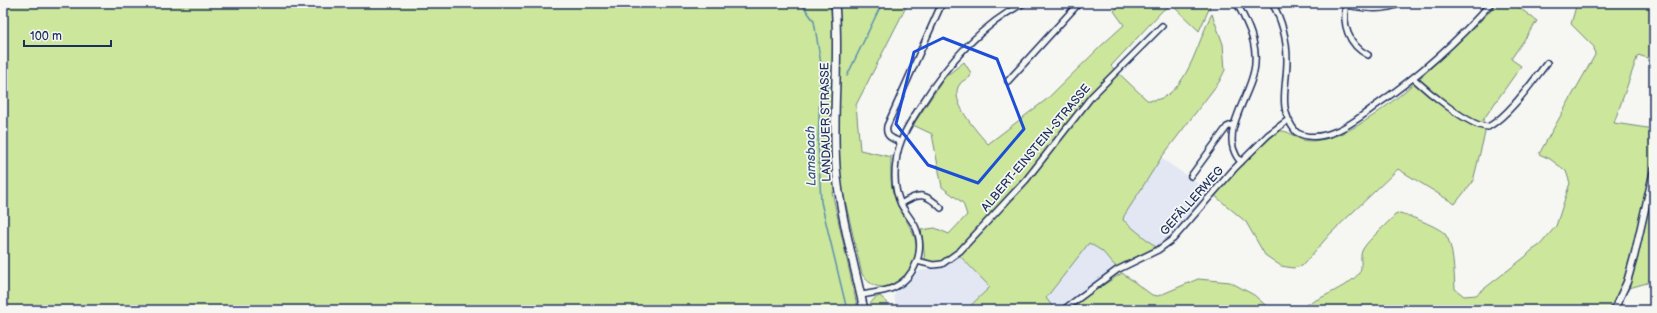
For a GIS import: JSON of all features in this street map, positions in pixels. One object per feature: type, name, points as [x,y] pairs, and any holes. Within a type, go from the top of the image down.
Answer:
[{"type":"main road","name":"LANDAUER STRASSE","points":[[835,3],[837,34],[835,117],[836,166],[841,203],[864,310]]},
{"type":"street","points":[[900,142],[888,136],[886,126],[942,3]]},
{"type":"street","points":[[860,295],[888,290],[900,284],[907,278],[917,261],[920,252],[918,234],[915,226],[901,204],[897,192],[895,172],[900,142],[915,114],[944,70],[963,50],[990,25],[1024,3]]},
{"type":"street","points":[[1008,81],[1079,3]]},
{"type":"street","points":[[1237,3],[1249,26],[1256,55],[1252,80],[1234,124],[1232,135],[1232,148],[1241,162]]},
{"type":"street","points":[[1272,3],[1280,20],[1286,46],[1287,60],[1284,105],[1288,120],[1296,132],[1301,135],[1316,137],[1334,132],[1360,118],[1413,78],[1460,36],[1491,3]]},
{"type":"street","points":[[1368,55],[1356,47],[1348,33],[1345,21],[1345,4],[1382,9],[1390,8],[1401,3]]},
{"type":"street","name":"ALBERT-EINSTEIN-STRASSE","points":[[917,261],[934,265],[942,264],[960,251],[1026,180],[1092,96],[1162,26]]},
{"type":"street","points":[[1413,78],[1443,103],[1476,124],[1488,128],[1512,106],[1547,63]]},
{"type":"street","name":"GEFÄLLERWEG","points":[[1063,310],[1117,270],[1158,250],[1173,239],[1218,186],[1241,162],[1268,135],[1288,120]]},
{"type":"street","points":[[1190,176],[1227,127],[1234,124]]},
{"type":"street","points":[[1614,310],[1627,282],[1654,170]]},
{"type":"street","points":[[901,204],[916,196],[924,196],[930,198],[941,208]]},
{"type":"highlighted area","points":[[943,38],[997,59],[1024,129],[978,183],[928,165],[896,124],[914,52]]},
{"type":"shaded area","points":[[1161,158],[1209,191],[1179,227],[1156,247],[1123,220],[1124,216]]},
{"type":"shaded area","points":[[1089,242],[1102,251],[1116,267],[1060,310],[1055,310],[1046,299]]},
{"type":"shaded area","points":[[959,256],[991,288],[966,310],[897,310],[894,295],[919,271],[947,265]]},
{"type":"green space","points":[[3,3],[908,3],[856,105],[860,150],[891,157],[891,180],[895,198],[916,241],[917,252],[914,263],[904,276],[888,286],[878,287],[866,280],[862,274],[844,196],[832,192],[858,310],[3,310]]},
{"type":"green space","points":[[1121,3],[1206,3],[1210,7],[1199,31],[1172,5],[1163,10],[1111,66],[1147,100],[1158,99],[1168,95],[1183,78],[1195,55],[1212,14],[1223,44],[1225,70],[1219,82],[1161,158],[1124,216],[1123,220],[1156,247],[1116,267],[1102,251],[1089,243],[1046,298],[1055,310],[966,310],[990,287],[955,251],[941,262],[931,262],[925,259],[921,230],[935,228],[949,234],[967,215],[963,203],[942,187],[932,134],[913,125],[945,77],[964,62],[971,73],[970,77],[960,84],[957,90],[957,98],[965,116],[988,144],[1047,99],[1124,25],[1114,11]]},
{"type":"green space","points":[[1497,3],[1513,3],[1537,21],[1511,59],[1521,66],[1483,120],[1485,133],[1473,181],[1455,204],[1398,169],[1330,234],[1302,266],[1293,268],[1281,266],[1265,255],[1246,222],[1214,195],[1244,163],[1278,131],[1287,132],[1303,140],[1309,141],[1324,139],[1340,134],[1357,126],[1374,115],[1408,89],[1474,27]]},
{"type":"green space","points":[[1577,3],[1654,3],[1654,60],[1638,55],[1614,123],[1654,129],[1654,156],[1635,245],[1622,285],[1629,288],[1618,310],[1295,310],[1339,288],[1355,278],[1361,267],[1361,255],[1363,249],[1373,236],[1395,215],[1400,213],[1431,225],[1445,234],[1452,253],[1455,289],[1464,296],[1476,295],[1540,245],[1556,226],[1570,183],[1566,171],[1550,159],[1539,154],[1595,55],[1594,47],[1571,24]]},
{"type":"green space","points":[[1654,192],[1654,281],[1629,288],[1650,201]]},
{"type":"green space","points":[[1122,273],[1152,295],[1158,296],[1198,279],[1230,282],[1254,295],[1271,310],[1069,310],[1088,295]]},
{"type":"green space","points":[[880,296],[887,302],[889,310],[869,310],[869,305],[875,298]]},
{"type":"waterway","name":"Lamsbach","points":[[801,3],[814,21],[821,64],[818,143],[821,202],[847,310]]},
{"type":"waterway","points":[[847,76],[882,3]]},
{"type":"waterway","points":[[821,91],[831,85]]}]
